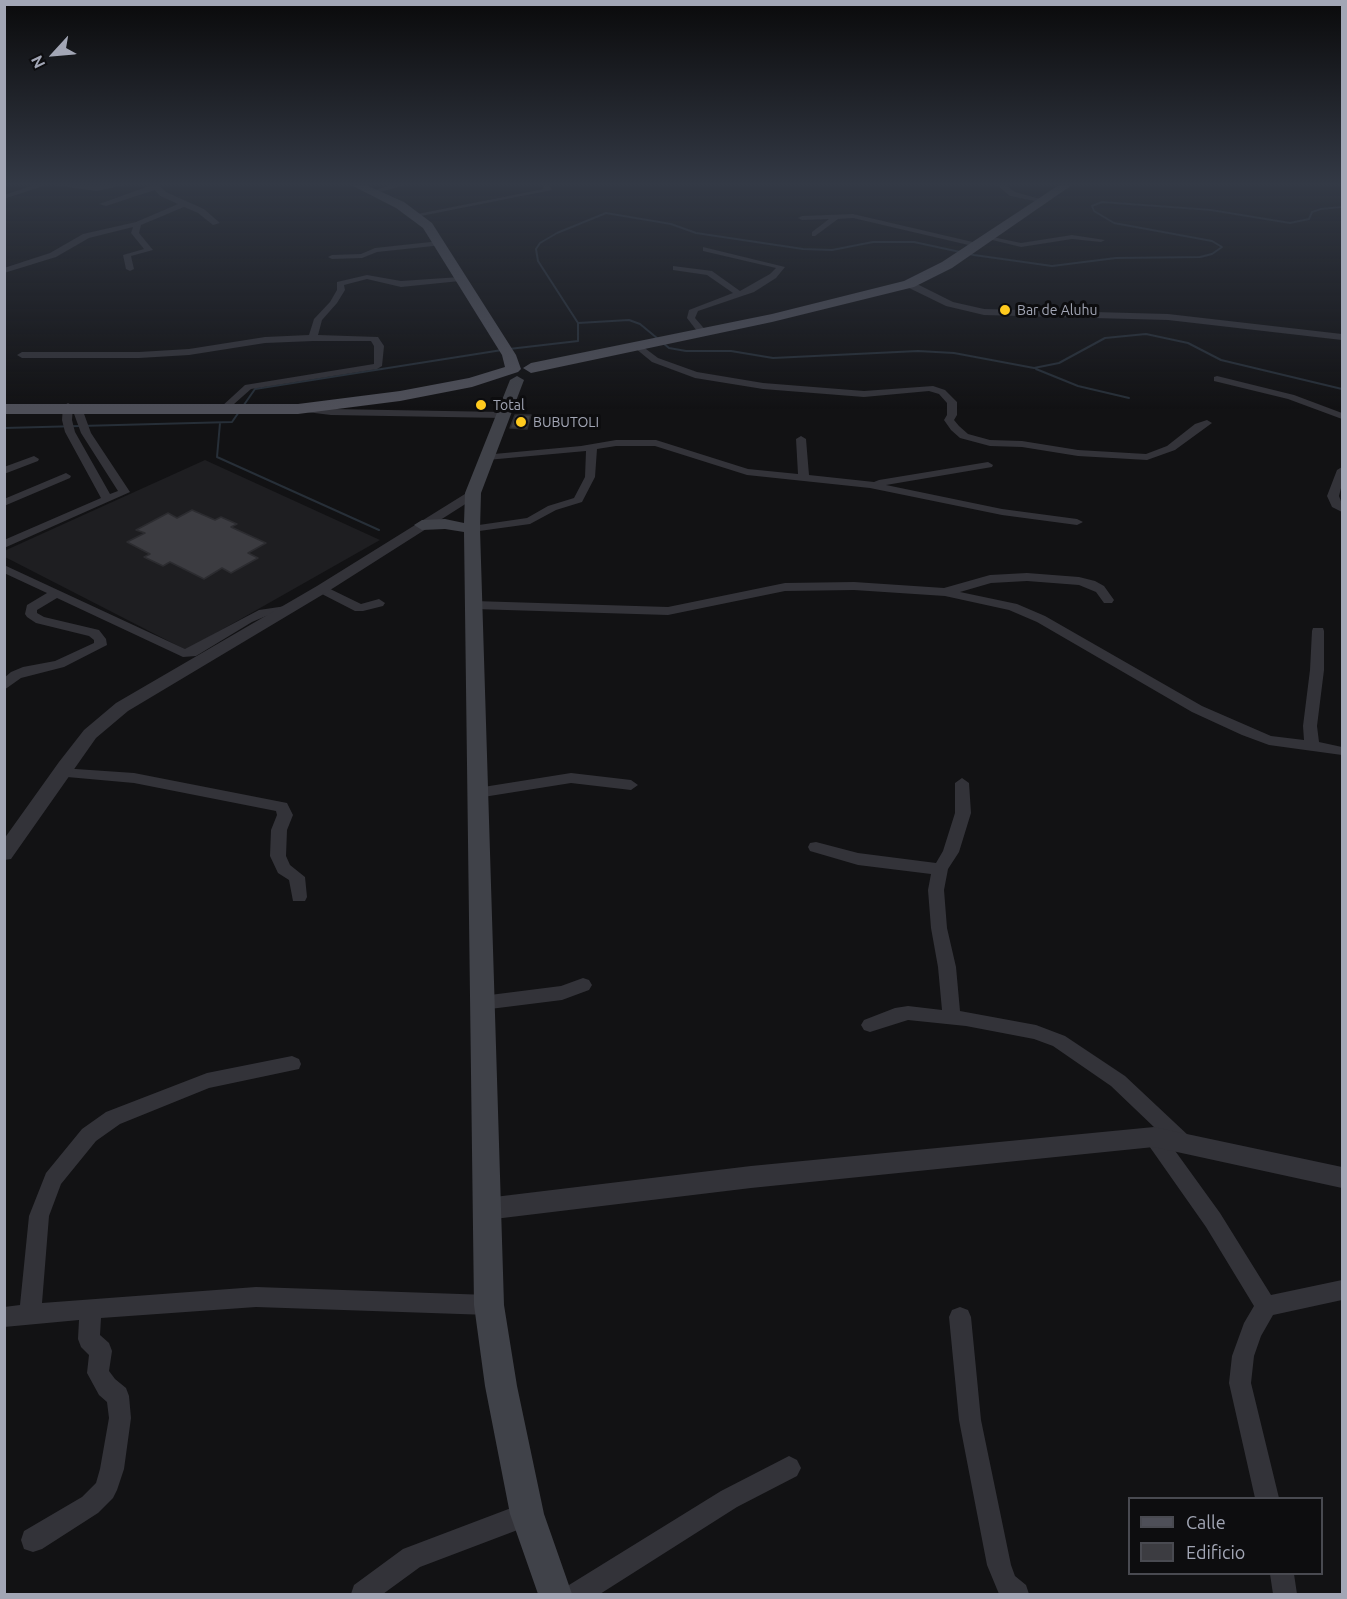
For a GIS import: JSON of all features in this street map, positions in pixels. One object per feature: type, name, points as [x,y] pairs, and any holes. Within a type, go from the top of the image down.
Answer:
[{"type":"main road","points":[[449,260],[517,370],[503,415],[473,493],[486,1209],[489,1305],[501,1386],[527,1514],[555,1594]]},
{"type":"main road","points":[[72,418],[109,410],[387,405],[517,370],[703,333],[909,284],[953,260]]},
{"type":"main road","points":[[4,408],[72,418],[225,409]]},
{"type":"main road","points":[[422,525],[445,524],[472,529]]},
{"type":"street","points":[[4,271],[39,260]]},
{"type":"street","points":[[128,260],[130,269]]},
{"type":"street","points":[[703,333],[691,318],[692,312],[706,304],[741,295],[773,276],[781,267],[750,260]]},
{"type":"street","points":[[676,268],[708,273],[741,295]]},
{"type":"street","points":[[313,338],[318,319],[333,303],[341,290],[340,284],[367,278],[401,284],[460,279]]},
{"type":"street","points":[[909,284],[950,304],[984,312],[1168,317],[1342,337]]},
{"type":"street","points":[[22,355],[139,355],[189,351],[265,340],[313,338],[375,339],[379,346],[379,364],[373,367],[248,387],[225,409]]},
{"type":"street","points":[[645,345],[655,360],[695,375],[763,386],[864,394],[930,388],[948,396],[952,402],[952,415],[949,420],[955,428],[964,436],[990,443],[1022,444],[1078,453],[1147,457],[1171,448],[1199,426],[1207,423]]},
{"type":"street","points":[[1217,379],[1291,397],[1342,416]]},
{"type":"street","points":[[387,405],[503,415]]},
{"type":"street","points":[[72,418],[106,499]]},
{"type":"street","points":[[4,545],[124,492],[72,418]]},
{"type":"street","points":[[801,439],[804,478]]},
{"type":"street","points":[[487,457],[633,442],[656,443],[747,472],[870,484],[1002,512],[1077,522]]},
{"type":"street","points":[[472,529],[530,521],[552,508],[578,500],[590,477],[592,447]]},
{"type":"street","points":[[4,471],[34,459]]},
{"type":"street","points":[[870,484],[988,465]]},
{"type":"street","points":[[1342,470],[1333,496],[1336,505],[1342,509]]},
{"type":"street","points":[[4,503],[66,476]]},
{"type":"street","points":[[4,854],[11,836],[90,734],[122,707],[322,589],[473,493]]},
{"type":"street","points":[[4,568],[183,653],[197,650],[248,619],[286,610]]},
{"type":"street","points":[[945,592],[990,579],[1027,577],[1090,584],[1100,589],[1108,600]]},
{"type":"street","points":[[474,605],[668,611],[785,587],[854,586],[945,592],[1013,607],[1041,620],[1197,709],[1247,732],[1269,740],[1342,751]]},
{"type":"street","points":[[322,589],[359,608],[379,603]]},
{"type":"street","points":[[4,686],[16,675],[58,664],[100,645],[100,639],[94,633],[39,620],[32,614],[31,608],[56,593]]},
{"type":"street","points":[[1312,745],[1310,726],[1317,670],[1318,631]]},
{"type":"street","points":[[60,773],[134,778],[282,807],[285,815],[279,830],[278,856],[284,869],[297,877],[299,897]]},
{"type":"street","points":[[477,793],[571,778],[631,785]]},
{"type":"street","points":[[952,1017],[936,890],[940,869],[951,852],[963,813],[962,783]]},
{"type":"street","points":[[816,847],[858,859],[940,869]]},
{"type":"street","points":[[483,1003],[562,993],[583,985]]},
{"type":"street","points":[[870,1025],[895,1015],[908,1013],[952,1017],[1035,1032],[1059,1041],[1118,1081],[1183,1143]]},
{"type":"street","points":[[30,1314],[39,1216],[53,1179],[89,1135],[113,1118],[207,1081],[292,1064]]},
{"type":"street","points":[[1154,1137],[1213,1220],[1266,1306]]},
{"type":"street","points":[[486,1209],[751,1177],[1154,1137],[1342,1178]]},
{"type":"street","points":[[1267,1497],[1240,1383],[1243,1356],[1252,1331],[1266,1306],[1342,1290]]},
{"type":"street","points":[[4,1317],[91,1308],[256,1297],[489,1305]]},
{"type":"street","points":[[33,1540],[90,1505],[105,1490],[112,1469],[120,1418],[118,1396],[107,1387],[98,1373],[101,1351],[89,1339],[91,1308]]},
{"type":"street","points":[[960,1317],[970,1420],[999,1565],[1006,1584],[1017,1594]]},
{"type":"street","points":[[578,1594],[729,1499],[789,1468]]},
{"type":"street","points":[[363,1594],[412,1558],[527,1514]]},
{"type":"street","points":[[1282,1575],[1286,1594]]},
{"type":"shaded area","points":[[205,460],[380,540],[186,650],[5,557],[4,551]]},
{"type":"building","name":"BUBUTOLI","points":[[515,415],[531,415],[527,429],[510,428]]},
{"type":"building","points":[[192,510],[215,520],[221,517],[237,524],[231,527],[266,543],[248,553],[258,558],[231,573],[222,568],[204,579],[170,562],[163,566],[144,557],[150,554],[127,542],[145,533],[136,530],[168,513],[177,518]]},
{"type":"waterway","points":[[538,260],[578,323]]},
{"type":"waterway","points":[[1007,260],[1052,266],[1103,260]]},
{"type":"waterway","points":[[578,323],[629,320],[640,324],[669,348],[686,351],[731,351],[773,358],[918,351],[954,353],[1034,368],[1059,363],[1105,338],[1146,334],[1188,343],[1221,360],[1342,389]]},
{"type":"waterway","points":[[509,349],[578,341],[578,323]]},
{"type":"waterway","points":[[4,428],[232,422],[255,389],[502,350]]},
{"type":"waterway","points":[[1036,369],[1078,386],[1129,398]]},
{"type":"waterway","points":[[220,423],[217,457],[379,530]]},
{"type":"place","name":"Bar de Aluhu","points":[[1005,310]]},
{"type":"place","name":"Total","points":[[481,405]]},
{"type":"place","name":"BUBUTOLI","points":[[521,422]]}]
